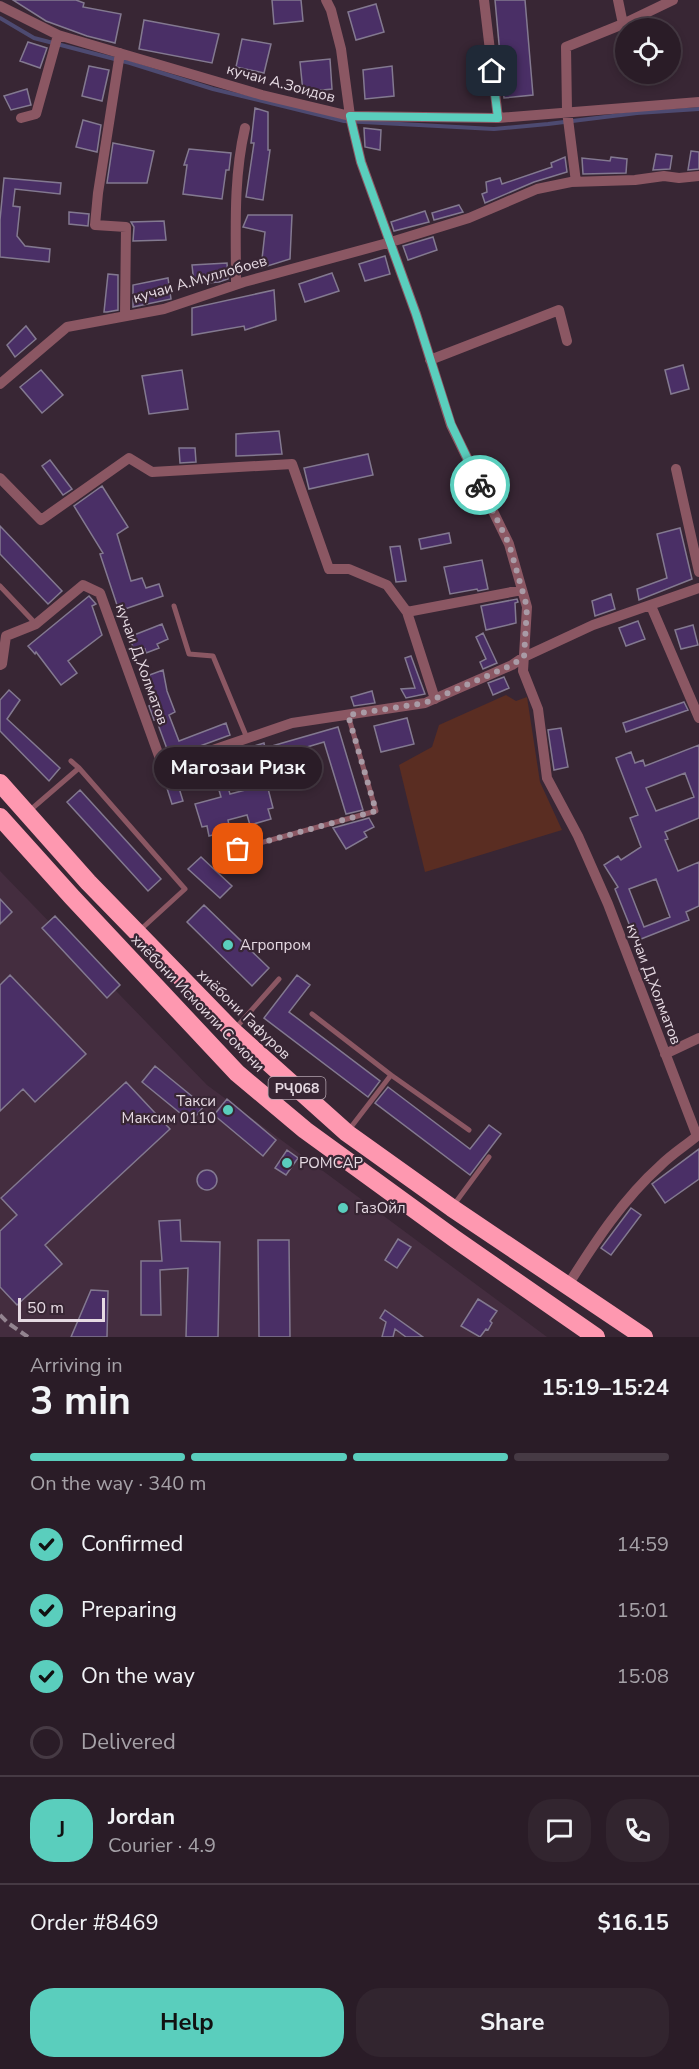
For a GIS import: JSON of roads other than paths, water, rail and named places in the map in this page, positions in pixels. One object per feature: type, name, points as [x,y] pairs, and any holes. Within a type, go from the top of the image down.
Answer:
[{"type":"highway","name":"хиёбони Гафуров","points":[[0,783],[88,882],[233,1031],[347,1133],[452,1208],[644,1337]]},
{"type":"highway","name":"хиёбони Исмоили Сомони","points":[[0,818],[237,1073],[305,1130],[596,1337]]},
{"type":"highway","points":[[72,897],[88,882]]},
{"type":"highway","points":[[422,1214],[435,1194]]},
{"type":"street","points":[[327,0],[341,49],[351,120],[361,162],[391,242],[451,424],[509,544],[527,607],[524,657]]},
{"type":"street","points":[[484,0],[498,118]]},
{"type":"street","points":[[618,0],[622,18]]},
{"type":"street","points":[[636,18],[673,0]]},
{"type":"street","name":"кучаи А.Зоидов","points":[[0,6],[58,34],[119,58],[351,120],[568,118],[699,102]]},
{"type":"street","points":[[576,182],[568,118],[566,47],[615,27]]},
{"type":"street","points":[[21,118],[36,114],[58,34]]},
{"type":"street","points":[[119,58],[95,225],[126,227],[125,316]]},
{"type":"street","points":[[236,284],[238,154],[245,128]]},
{"type":"street","name":"кучаи А.Муллобоев","points":[[0,384],[67,327],[164,309],[236,284],[391,242],[469,218],[537,189],[576,182],[699,176]]},
{"type":"street","points":[[430,360],[559,310],[567,341]]},
{"type":"street","points":[[0,478],[41,520],[129,458],[152,472],[292,464],[329,569],[349,569],[387,585],[407,612],[435,699]]},
{"type":"street","points":[[676,470],[699,572]]},
{"type":"street","name":"кучаи Д,Холматов","points":[[36,624],[83,585],[100,593],[163,767],[292,723],[425,703],[512,665],[524,657],[593,625],[699,588]]},
{"type":"street","points":[[407,612],[522,590]]},
{"type":"street","points":[[651,606],[699,718]]},
{"type":"street","points":[[0,665],[6,636],[36,624]]},
{"type":"street","name":"кучаи Д,Холматов","points":[[524,657],[523,671],[538,709],[547,778],[578,836],[608,904],[697,1136],[661,1164],[626,1202],[568,1285]]},
{"type":"street","points":[[665,1054],[699,1038]]},
{"type":"lane","points":[[0,586],[36,624]]},
{"type":"lane","points":[[174,606],[189,654],[213,656],[247,738]]},
{"type":"lane","points":[[238,849],[376,811],[348,715]]},
{"type":"lane","points":[[71,761],[185,889],[137,933]]},
{"type":"lane","points":[[27,813],[79,768]]},
{"type":"lane","points":[[233,1031],[279,979]]},
{"type":"lane","points":[[312,1014],[391,1075],[469,1130]]},
{"type":"lane","points":[[347,1133],[391,1075]]},
{"type":"lane","points":[[452,1208],[489,1157]]},
{"type":"waterway","points":[[0,18],[34,38],[130,63],[213,89],[344,121],[494,129],[637,113],[699,109]]},
{"type":"railway","points":[[0,1315],[28,1337]]},
{"type":"place","name":"Магозаи Ризк","points":[[238,849]]},
{"type":"place","name":"Агропром","points":[[228,945]]},
{"type":"place","name":"Такси Максим 0110","points":[[228,1110]]},
{"type":"place","name":"РОМСАР","points":[[287,1163]]},
{"type":"place","name":"ГазОйл","points":[[343,1208]]}]
